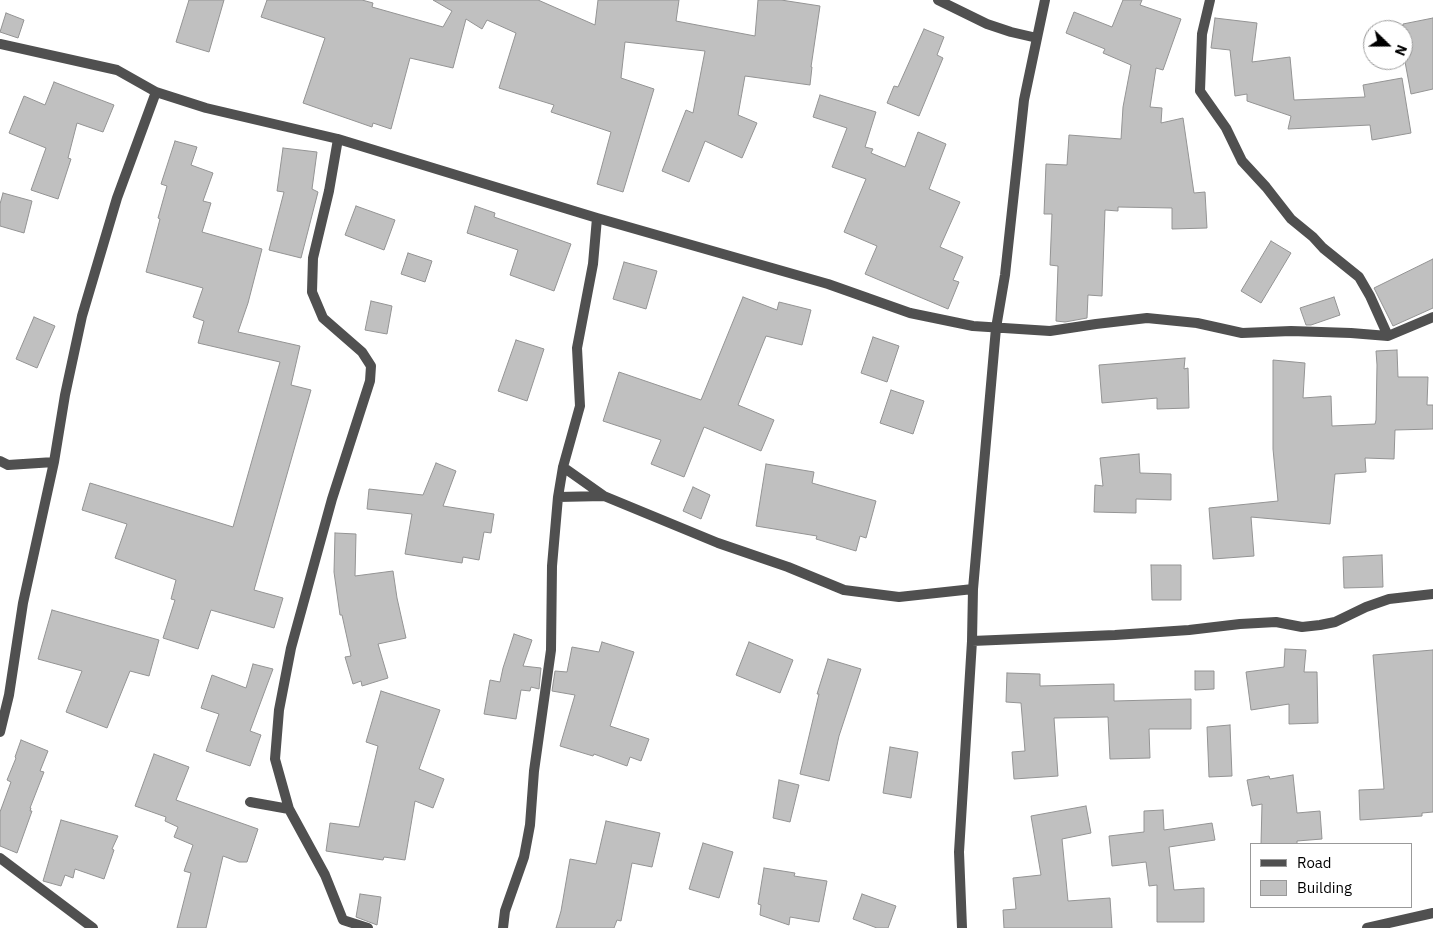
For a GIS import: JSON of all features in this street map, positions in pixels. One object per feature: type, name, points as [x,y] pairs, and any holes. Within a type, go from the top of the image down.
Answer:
[{"type":"street","points":[[938,0],[987,24],[1037,38]]},
{"type":"street","points":[[962,928],[959,852],[972,641],[972,588],[996,328],[1005,276],[1024,100],[1046,0]]},
{"type":"street","points":[[1210,0],[1202,34],[1200,91],[1226,128],[1242,162],[1266,187],[1291,219],[1359,277],[1388,336]]},
{"type":"street","points":[[0,44],[117,70],[156,92],[206,108],[338,139],[597,218],[828,284],[910,313],[974,326],[1050,331],[1147,318],[1197,323],[1242,333],[1291,331],[1388,336],[1433,317]]},
{"type":"street","points":[[0,732],[9,695],[23,603],[54,462],[65,394],[82,316],[117,198],[156,92]]},
{"type":"street","points":[[338,139],[329,191],[312,258],[312,292],[323,318],[362,352],[371,366],[370,382],[332,499],[291,648],[279,710],[275,759],[289,809],[325,874],[343,920],[368,928]]},
{"type":"street","points":[[503,928],[505,911],[524,857],[530,825],[534,771],[551,650],[552,566],[558,497],[563,466],[580,406],[577,348],[593,264],[597,218]]},
{"type":"street","points":[[0,461],[8,465],[54,462]]},
{"type":"street","points":[[563,466],[604,496],[718,543],[788,567],[844,590],[899,597],[972,588]]},
{"type":"street","points":[[558,497],[604,496]]},
{"type":"street","points":[[972,641],[1115,635],[1276,622],[1302,627],[1335,622],[1366,607],[1389,599],[1433,594]]},
{"type":"street","points":[[250,802],[289,809]]},
{"type":"street","points":[[0,858],[93,928]]},
{"type":"street","points":[[1367,928],[1433,913]]},
{"type":"building","points":[[189,0],[224,0],[209,52],[176,42]]},
{"type":"building","points":[[267,0],[362,0],[373,3],[372,7],[443,27],[452,11],[433,0],[538,0],[595,25],[598,0],[679,0],[676,21],[755,36],[758,0],[781,0],[820,6],[810,85],[745,76],[738,115],[757,123],[742,158],[705,141],[689,182],[662,171],[686,110],[693,113],[705,51],[625,42],[621,78],[654,89],[623,192],[597,184],[611,132],[551,112],[554,105],[499,88],[516,33],[487,20],[482,29],[466,19],[453,68],[410,58],[391,129],[373,123],[372,127],[303,103],[325,38],[261,17]]},
{"type":"building","points":[[1123,0],[1142,0],[1140,5],[1181,19],[1163,70],[1156,68],[1150,107],[1162,108],[1161,123],[1183,118],[1194,193],[1205,192],[1207,228],[1172,229],[1172,208],[1118,207],[1118,211],[1105,210],[1102,296],[1088,295],[1087,318],[1065,322],[1056,321],[1058,266],[1050,265],[1052,214],[1044,214],[1046,164],[1067,165],[1069,135],[1121,139],[1123,107],[1131,65],[1103,53],[1105,49],[1066,33],[1074,12],[1112,27]]},
{"type":"building","points":[[6,13],[24,20],[18,38],[0,32]]},
{"type":"building","points":[[1215,18],[1257,23],[1252,62],[1290,57],[1294,100],[1365,97],[1363,85],[1402,78],[1411,133],[1372,140],[1370,125],[1288,129],[1291,116],[1247,101],[1247,94],[1235,96],[1230,50],[1211,48]]},
{"type":"building","points":[[1433,18],[1433,89],[1411,94],[1407,70],[1413,70],[1413,22]]},
{"type":"building","points":[[924,29],[944,37],[937,55],[943,58],[919,116],[887,103],[894,86],[898,87]]},
{"type":"building","points":[[54,82],[114,105],[103,132],[77,123],[68,158],[71,159],[58,199],[31,190],[46,148],[9,133],[24,96],[45,105]]},
{"type":"building","points":[[820,95],[876,112],[865,147],[873,149],[871,153],[905,167],[918,132],[946,144],[929,189],[960,202],[940,247],[963,257],[953,280],[959,282],[948,309],[865,274],[877,246],[844,232],[866,179],[832,167],[847,128],[813,117]]},
{"type":"building","points":[[175,141],[197,147],[191,165],[213,173],[203,201],[211,203],[202,232],[262,249],[248,303],[238,332],[300,346],[291,385],[311,390],[254,590],[283,598],[274,628],[211,610],[198,649],[163,638],[175,600],[171,599],[176,580],[115,558],[127,524],[82,510],[90,483],[233,527],[280,362],[198,343],[204,321],[193,317],[203,288],[146,272],[167,186],[161,184]]},
{"type":"building","points":[[283,148],[317,152],[312,189],[318,192],[301,258],[269,250],[284,192],[277,191]]},
{"type":"building","points":[[3,193],[32,201],[24,233],[0,226],[0,204]]},
{"type":"building","points":[[356,206],[395,220],[384,250],[345,235]]},
{"type":"building","points":[[475,206],[495,213],[494,217],[571,244],[554,291],[510,275],[518,250],[467,233]]},
{"type":"building","points":[[1271,241],[1291,253],[1261,303],[1241,291]]},
{"type":"building","points":[[408,253],[432,261],[425,282],[401,274]]},
{"type":"building","points":[[1433,259],[1433,308],[1393,326],[1374,288]]},
{"type":"building","points":[[624,262],[657,271],[646,309],[613,299]]},
{"type":"building","points":[[743,297],[777,310],[779,302],[811,310],[802,345],[766,336],[738,405],[774,420],[761,451],[704,427],[684,477],[651,464],[661,440],[603,421],[619,372],[701,400]]},
{"type":"building","points":[[1334,297],[1340,315],[1306,325],[1300,308]]},
{"type":"building","points":[[371,301],[392,306],[387,334],[365,330]]},
{"type":"building","points":[[34,317],[55,326],[37,368],[16,359]]},
{"type":"building","points":[[873,337],[899,346],[887,382],[861,373]]},
{"type":"building","points":[[516,340],[544,349],[527,401],[498,391]]},
{"type":"building","points":[[1397,350],[1398,377],[1428,377],[1427,405],[1433,405],[1433,429],[1395,430],[1394,459],[1365,458],[1366,472],[1335,474],[1330,524],[1251,517],[1254,556],[1213,559],[1209,508],[1278,501],[1273,449],[1273,360],[1305,363],[1303,398],[1331,396],[1332,426],[1375,424],[1376,351]]},
{"type":"building","points":[[1185,358],[1184,369],[1188,368],[1189,408],[1157,409],[1157,398],[1102,403],[1099,365]]},
{"type":"building","points":[[891,390],[924,401],[913,434],[880,423]]},
{"type":"building","points":[[1139,454],[1140,473],[1171,474],[1171,500],[1136,499],[1136,513],[1094,512],[1095,485],[1103,486],[1100,458]]},
{"type":"building","points":[[436,463],[456,471],[443,506],[494,514],[491,533],[484,532],[479,560],[463,557],[462,563],[405,554],[412,514],[367,509],[369,489],[423,495]]},
{"type":"building","points":[[766,464],[814,472],[812,483],[876,501],[866,538],[860,536],[856,551],[816,539],[817,536],[756,526]]},
{"type":"building","points":[[693,487],[710,495],[701,519],[683,511]]},
{"type":"building","points":[[335,533],[356,534],[355,576],[393,571],[406,638],[378,644],[388,678],[362,686],[361,681],[353,684],[345,657],[351,656],[342,615],[340,615],[334,572]]},
{"type":"building","points":[[1382,555],[1383,587],[1344,588],[1343,557]]},
{"type":"building","points":[[1151,565],[1181,565],[1181,600],[1152,600]]},
{"type":"building","points":[[52,610],[159,640],[149,676],[130,671],[107,728],[66,712],[82,671],[38,659]]},
{"type":"building","points":[[514,634],[532,640],[523,666],[541,668],[539,689],[531,687],[530,691],[521,690],[516,719],[484,714],[490,680],[500,682]]},
{"type":"building","points":[[602,642],[634,652],[610,726],[649,739],[641,761],[630,757],[627,766],[594,754],[593,756],[560,746],[575,695],[552,691],[555,671],[567,672],[572,647],[599,652]]},
{"type":"building","points":[[749,642],[793,660],[780,693],[736,675]]},
{"type":"building","points":[[1285,649],[1306,650],[1304,672],[1317,672],[1318,723],[1289,724],[1289,704],[1251,710],[1246,672],[1284,667]]},
{"type":"building","points":[[1433,650],[1433,812],[1422,813],[1422,816],[1360,820],[1359,790],[1384,789],[1373,655]]},
{"type":"building","points":[[828,659],[861,669],[839,736],[829,781],[800,774],[819,694],[817,694]]},
{"type":"building","points":[[253,664],[273,669],[250,731],[261,735],[250,766],[206,751],[219,714],[201,708],[212,675],[246,688]]},
{"type":"building","points":[[1195,671],[1214,671],[1214,689],[1195,690]]},
{"type":"building","points":[[1007,673],[1040,674],[1040,686],[1114,684],[1114,701],[1191,699],[1191,729],[1149,729],[1150,758],[1110,759],[1108,717],[1054,718],[1058,776],[1014,779],[1012,752],[1025,751],[1021,703],[1006,702]]},
{"type":"building","points":[[381,691],[440,710],[419,769],[444,779],[433,808],[415,801],[405,860],[384,857],[383,860],[326,851],[330,823],[359,827],[378,746],[366,742]]},
{"type":"building","points":[[1230,725],[1232,776],[1209,777],[1207,727]]},
{"type":"building","points":[[21,740],[48,751],[40,771],[44,772],[30,808],[30,811],[32,811],[17,853],[0,846],[0,812],[11,782],[7,780]]},
{"type":"building","points":[[890,747],[918,752],[911,798],[883,793]]},
{"type":"building","points":[[154,754],[189,767],[176,800],[258,829],[247,862],[239,862],[223,856],[206,928],[177,928],[191,873],[184,871],[193,845],[174,837],[178,827],[165,821],[166,817],[135,806]]},
{"type":"building","points":[[1293,775],[1297,813],[1320,811],[1322,839],[1297,841],[1297,843],[1261,843],[1262,804],[1252,806],[1247,780],[1269,776],[1270,779]]},
{"type":"building","points":[[779,780],[799,785],[790,822],[773,818]]},
{"type":"building","points":[[1086,806],[1091,833],[1062,839],[1068,901],[1110,898],[1112,928],[1004,928],[1003,910],[1016,909],[1013,878],[1041,875],[1031,816]]},
{"type":"building","points":[[1163,810],[1164,830],[1212,823],[1215,840],[1169,847],[1174,890],[1204,888],[1204,922],[1157,922],[1157,885],[1149,886],[1146,862],[1112,866],[1109,836],[1144,832],[1144,811]]},
{"type":"building","points":[[61,820],[118,836],[112,849],[114,850],[104,879],[75,869],[73,878],[65,875],[61,886],[43,881]]},
{"type":"building","points":[[606,821],[660,833],[652,867],[632,863],[621,921],[617,920],[614,928],[556,928],[561,911],[570,859],[596,864]]},
{"type":"building","points":[[703,843],[733,852],[719,898],[689,889]]},
{"type":"building","points":[[764,868],[795,873],[794,876],[827,881],[819,922],[790,917],[789,925],[760,915],[761,905],[758,904]]},
{"type":"building","points":[[360,894],[381,897],[377,925],[356,917]]},
{"type":"building","points":[[862,894],[896,906],[888,928],[877,928],[853,919]]}]
